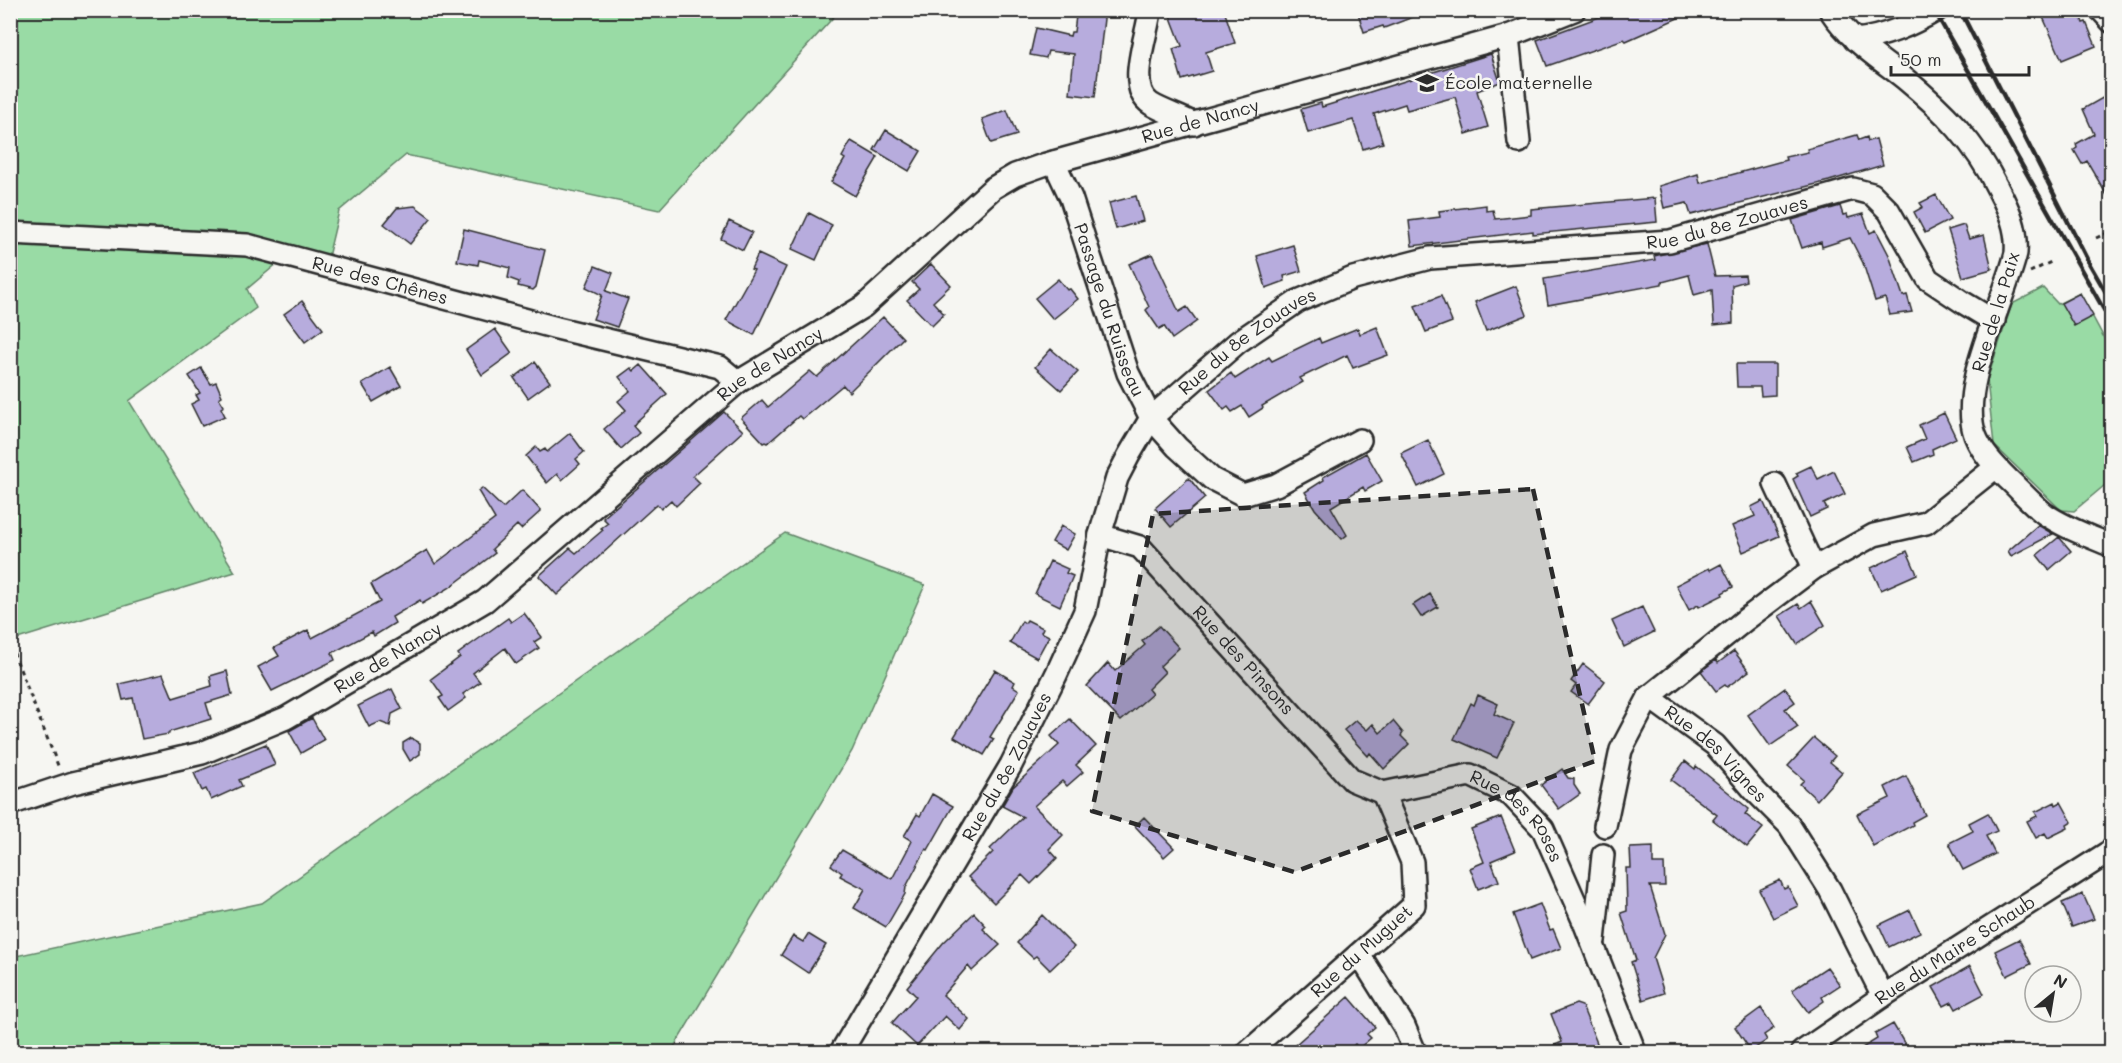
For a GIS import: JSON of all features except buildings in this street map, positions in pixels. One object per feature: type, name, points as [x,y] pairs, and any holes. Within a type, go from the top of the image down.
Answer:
[{"type":"street","points":[[1150,10],[1139,68],[1139,87],[1149,103],[1194,124]]},
{"type":"street","name":"Rue de Nancy","points":[[10,804],[30,799],[65,785],[202,753],[286,718],[485,601],[738,382],[864,306],[993,188],[1015,175],[1080,154],[1508,36],[1574,10]]},
{"type":"street","name":"Rue de la Paix","points":[[1830,10],[1855,40],[1936,105],[1964,134],[1996,183],[2014,222],[2017,239],[2016,254],[1979,363],[1971,399],[1971,415],[1976,437],[1984,453],[2043,512],[2059,523],[2112,546]]},
{"type":"street","points":[[1855,40],[1881,36],[1909,26],[1937,10]]},
{"type":"street","points":[[2101,10],[2112,22]]},
{"type":"street","points":[[1883,62],[1909,26]]},
{"type":"street","points":[[1508,36],[1519,142]]},
{"type":"street","name":"Passage du Ruisseau","points":[[1071,198],[1080,154]]},
{"type":"street","name":"Passage du Ruisseau","points":[[1054,162],[1071,198],[1128,373],[1177,447],[1212,479],[1243,495],[1276,485],[1360,440]]},
{"type":"street","name":"Rue du 8e Zouaves","points":[[841,1053],[1011,765],[1051,685],[1085,611],[1100,535],[1116,478],[1156,414],[1238,342],[1298,301],[1353,278],[1430,258],[1670,241],[1853,189],[1872,194],[1889,212],[1928,279],[1994,321]]},
{"type":"street","name":"Rue des Chênes","points":[[10,233],[247,244],[557,328],[720,367],[738,382]]},
{"type":"street","name":"Rue des Vignes","points":[[1883,996],[1830,890],[1789,825],[1753,789],[1715,745],[1649,697],[1814,568],[1874,535],[1926,523],[1996,467]]},
{"type":"street","points":[[1775,484],[1814,568]]},
{"type":"street","name":"Rue des Pinsons","points":[[1100,535],[1140,547],[1352,780],[1383,793]]},
{"type":"street","points":[[1605,826],[1621,750],[1649,697]]},
{"type":"street","name":"Rue des Roses","points":[[1383,793],[1470,775],[1511,795],[1543,829],[1593,945],[1635,1053]]},
{"type":"street","name":"Rue du Muguet","points":[[1248,1053],[1414,905],[1412,862],[1383,793]]},
{"type":"street","name":"Rue du Maire Schaub","points":[[1802,1053],[1883,996],[2112,850]]},
{"type":"street","name":"Rue des Roses","points":[[1593,945],[1603,855]]},
{"type":"street","points":[[1359,954],[1404,1026],[1415,1053]]},
{"type":"path","points":[[2096,238],[2112,231]]},
{"type":"path","points":[[2045,265],[2053,261]]},
{"type":"path","points":[[10,644],[65,785]]},
{"type":"highlighted area","points":[[1533,489],[1595,761],[1294,872],[1092,811],[1153,514]]},
{"type":"green space","points":[[11,11],[839,11],[659,210],[406,155],[339,211],[328,257],[291,252],[247,289],[256,308],[129,401],[235,572],[11,641]]},
{"type":"green space","points":[[2043,288],[2058,304],[2080,293],[2111,351],[2111,480],[2074,511],[2061,510],[1994,445],[1987,380],[2012,304]]},
{"type":"green space","points":[[785,533],[925,585],[852,751],[671,1052],[11,1052],[11,957],[262,903]]},
{"type":"railway","points":[[1934,10],[2112,324]]},
{"type":"railway","points":[[1960,10],[2089,263],[2112,303]]},
{"type":"place","name":"École maternelle","points":[[1427,83]]}]
